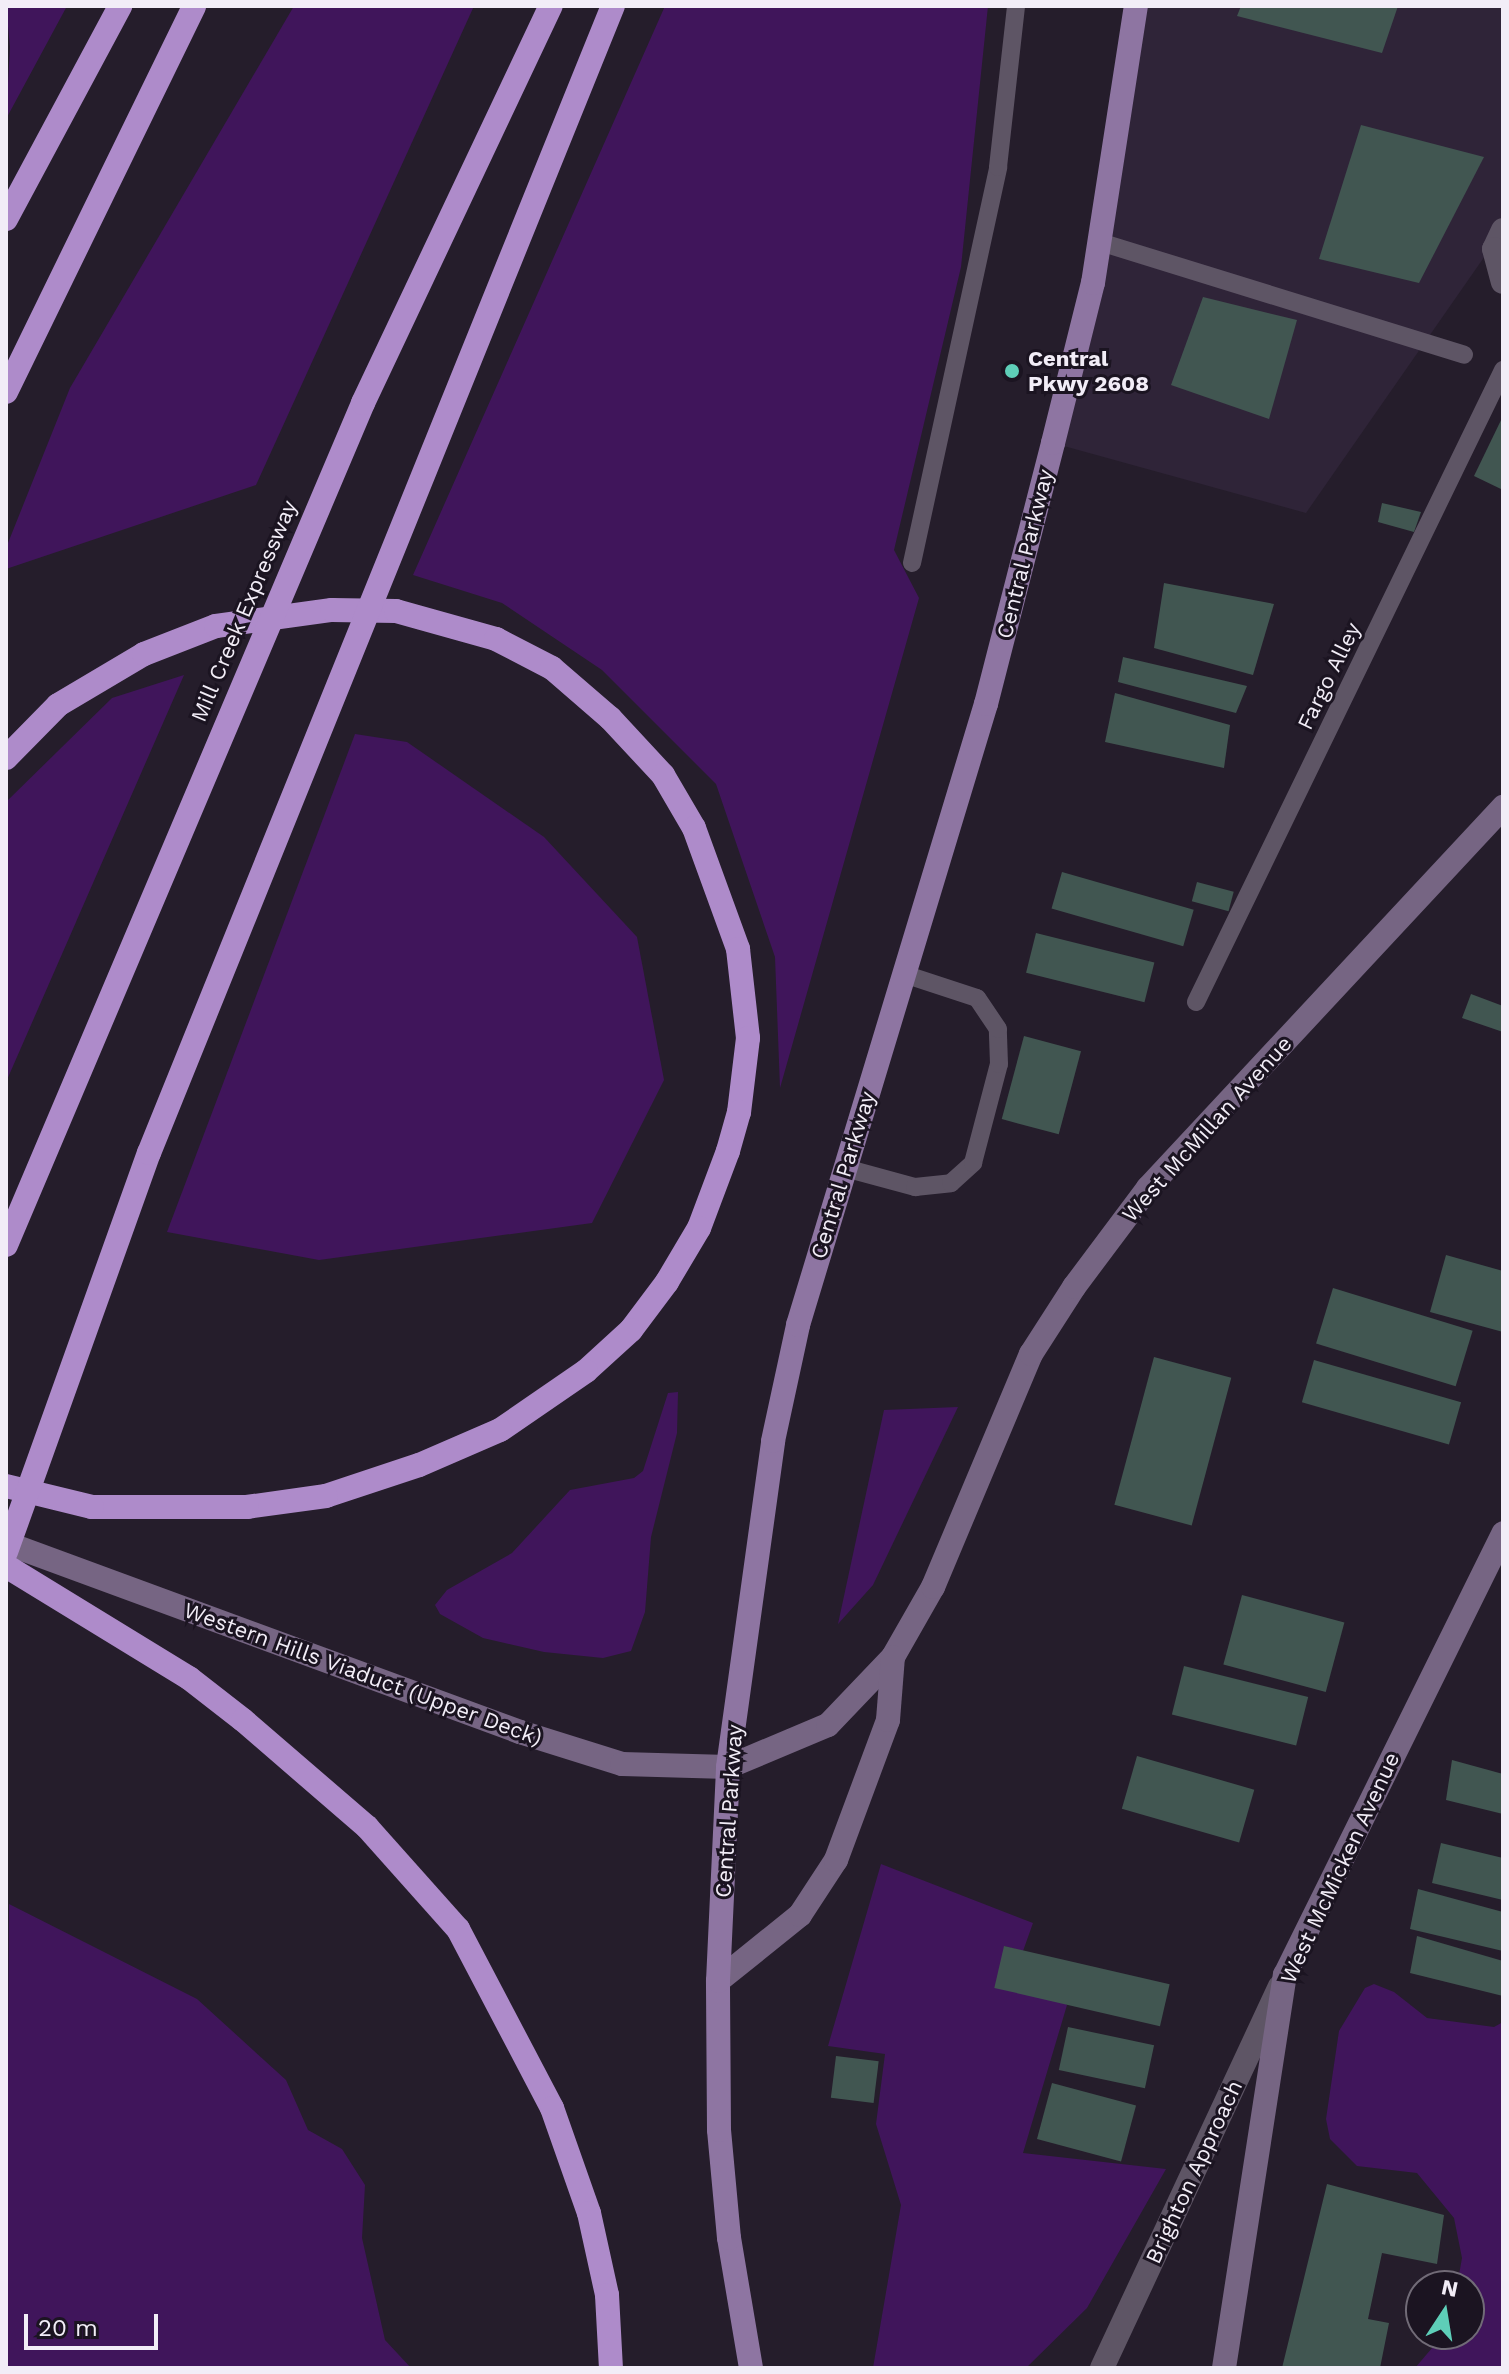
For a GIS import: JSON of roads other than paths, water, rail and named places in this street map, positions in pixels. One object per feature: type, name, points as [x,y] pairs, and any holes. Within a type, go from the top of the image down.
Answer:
[{"type":"highway","points":[[6,219],[120,6]]},
{"type":"highway","points":[[6,392],[194,6]]},
{"type":"highway","name":"Mill Creek Expressway","points":[[6,1245],[363,403],[551,6]]},
{"type":"highway","points":[[6,1552],[149,1153],[613,6]]},
{"type":"highway","points":[[6,758],[58,705],[144,654],[255,618],[332,610],[396,611],[496,639],[552,668],[610,718],[663,775],[694,828],[738,949],[748,1038],[732,1138],[699,1228],[667,1282],[631,1330],[586,1371],[500,1430],[419,1465],[326,1496],[247,1507],[92,1507],[6,1486]]},
{"type":"highway","points":[[6,1566],[189,1678],[367,1827],[458,1929],[552,2108],[589,2213],[607,2295],[611,2368]]},
{"type":"main road","name":"Central Parkway","points":[[751,2368],[729,2238],[719,2130],[718,1981],[728,1767],[773,1441],[798,1325],[986,704],[1100,242],[1136,6]]},
{"type":"main road","name":"West McMillan Avenue","points":[[728,1767],[828,1725],[893,1657],[933,1587],[1031,1354],[1074,1287],[1148,1188],[1503,807]]},
{"type":"main road","name":"West McMicken Avenue","points":[[1224,2368],[1285,1975],[1503,1533]]},
{"type":"main road","name":"Western Hills Viaduct (Upper Deck)","points":[[6,1543],[210,1619],[622,1764],[728,1767]]},
{"type":"main road","points":[[718,1981],[800,1915],[836,1860],[888,1720],[893,1657]]},
{"type":"street","points":[[1503,230],[1494,249],[1503,282]]},
{"type":"street","name":"Brighton Approach","points":[[1102,2368],[1285,1975]]},
{"type":"lane","points":[[912,563],[998,167],[1016,6]]},
{"type":"lane","points":[[1100,242],[1464,355]]},
{"type":"lane","name":"Fargo Alley","points":[[1196,1002],[1503,370]]},
{"type":"lane","points":[[845,1168],[915,1187],[951,1183],[973,1163],[999,1064],[998,1029],[977,998],[904,974]]},
{"type":"place","name":"Central Pkwy 2608","points":[[1012,371]]}]
